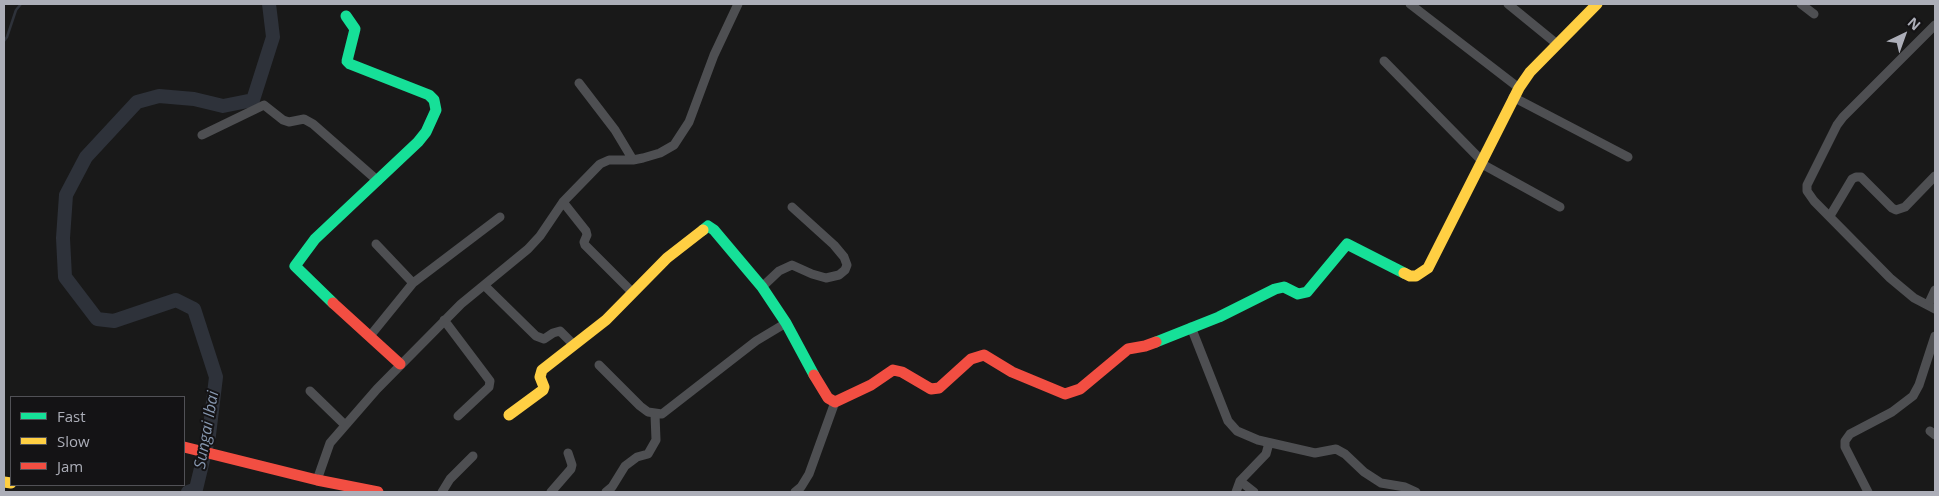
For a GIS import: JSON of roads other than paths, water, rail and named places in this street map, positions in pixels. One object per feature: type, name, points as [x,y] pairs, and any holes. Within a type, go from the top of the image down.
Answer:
[{"type":"street","points":[[317,480],[330,443],[345,425],[400,364],[444,320],[528,249],[540,236],[563,202],[604,161],[633,160],[653,156],[674,145],[689,122],[714,55],[738,4]]},
{"type":"street","points":[[1410,4],[1516,92],[1628,157]]},
{"type":"street","points":[[1508,4],[1557,44]]},
{"type":"street","points":[[795,492],[802,487],[809,474],[835,402],[871,385],[893,370],[902,372],[928,388],[934,389],[939,388],[972,358],[984,355],[1012,372],[1032,378],[1065,394],[1080,388],[1128,349],[1145,346],[1219,317],[1276,289],[1284,287],[1298,294],[1307,292],[1341,253],[1346,244],[1410,276],[1422,273],[1428,268],[1516,92],[1530,72],[1597,4]]},
{"type":"street","points":[[1801,4],[1814,14]]},
{"type":"street","points":[[346,16],[354,24],[347,56],[350,64],[428,95],[436,107],[435,114],[422,137],[378,181],[325,228],[295,266],[400,364]]},
{"type":"street","points":[[1935,25],[1837,125],[1807,185],[1809,195],[1890,278],[1914,298],[1931,307],[1935,290]]},
{"type":"street","points":[[1384,61],[1482,163],[1560,207]]},
{"type":"street","points":[[579,83],[615,130],[633,160]]},
{"type":"street","points":[[202,135],[264,105],[283,120],[289,122],[304,119],[314,124],[378,181]]},
{"type":"street","points":[[1830,216],[1852,179],[1856,177],[1861,177],[1896,210],[1905,207],[1935,176]]},
{"type":"street","points":[[563,202],[586,231],[585,245],[633,293]]},
{"type":"street","points":[[762,287],[779,271],[792,265],[826,278],[839,275],[848,265],[834,245],[792,207]]},
{"type":"street","points":[[370,336],[413,283],[500,217]]},
{"type":"street","points":[[509,415],[542,390],[544,387],[540,377],[542,370],[606,320],[667,258],[708,226],[714,230],[762,287],[786,323],[804,359],[828,398],[835,402]]},
{"type":"street","points":[[376,244],[413,283]]},
{"type":"street","points":[[485,286],[536,336],[544,339],[560,331],[573,344]]},
{"type":"street","points":[[444,320],[490,381],[488,387],[458,416]]},
{"type":"street","points":[[599,365],[629,397],[648,412],[655,415],[662,414],[756,341],[786,323]]},
{"type":"street","points":[[1191,327],[1228,420],[1237,430],[1269,443],[1315,453],[1336,449],[1381,483],[1405,487],[1416,492]]},
{"type":"street","points":[[1868,492],[1845,441],[1850,434],[1892,412],[1913,396],[1919,386],[1935,336]]},
{"type":"street","points":[[310,391],[345,425]]},
{"type":"street","points":[[606,492],[612,486],[624,466],[637,457],[648,454],[656,440],[655,415]]},
{"type":"street","points":[[1236,492],[1240,481],[1266,454],[1269,443]]},
{"type":"street","points":[[187,447],[317,480],[378,492]]},
{"type":"street","points":[[551,492],[571,469],[572,465],[568,453]]},
{"type":"street","points":[[442,492],[450,479],[472,456]]},
{"type":"street","points":[[1240,481],[1254,492]]},
{"type":"waterway","points":[[4,41],[16,10],[21,4]]},
{"type":"waterway","name":"Sungai Ibai","points":[[188,492],[196,489],[209,435],[216,377],[194,309],[176,300],[114,321],[97,319],[65,277],[63,238],[66,195],[86,157],[137,102],[159,96],[194,99],[223,106],[253,100],[273,37],[269,4]]}]
